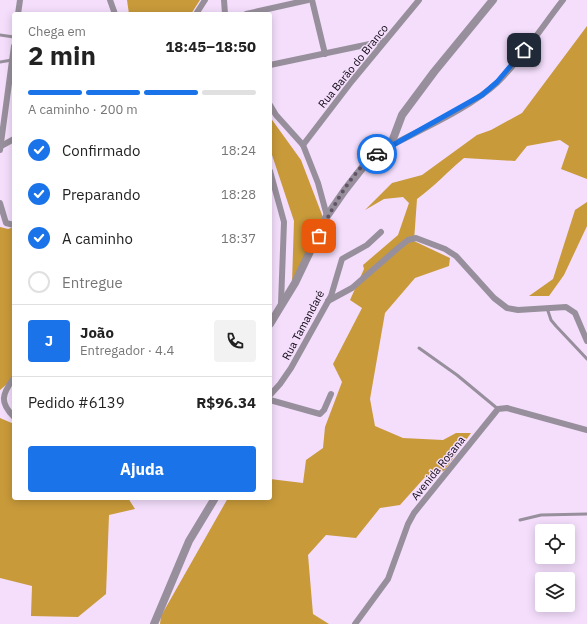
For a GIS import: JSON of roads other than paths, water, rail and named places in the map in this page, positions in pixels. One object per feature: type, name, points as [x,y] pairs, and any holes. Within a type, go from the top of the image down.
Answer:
[{"type":"street","points":[[18,12],[20,0]]},
{"type":"street","points":[[110,0],[113,12]]},
{"type":"street","points":[[197,12],[205,0]]},
{"type":"street","points":[[224,0],[225,12]]},
{"type":"street","points":[[255,12],[308,0]]},
{"type":"street","points":[[312,0],[325,54]]},
{"type":"street","name":"Rua Barão do Branco","points":[[303,145],[352,81],[419,0]]},
{"type":"street","points":[[390,147],[402,115],[434,72],[493,0]]},
{"type":"street","points":[[272,320],[295,283],[327,216],[361,168],[370,158],[482,95],[497,82],[514,63],[563,0]]},
{"type":"street","points":[[272,64],[384,42]]},
{"type":"street","points":[[1,148],[12,60]]},
{"type":"street","points":[[272,108],[276,115],[303,145],[318,183],[327,216]]},
{"type":"street","points":[[1,148],[12,140]]},
{"type":"street","points":[[272,178],[284,222],[281,304]]},
{"type":"street","points":[[0,203],[6,223],[12,224]]},
{"type":"street","name":"Rua Tamandaré","points":[[272,393],[291,368],[328,301],[342,259],[367,245],[381,232]]},
{"type":"street","points":[[328,301],[352,288],[408,240],[416,238],[445,248],[456,256],[494,298],[507,308],[518,310],[566,307],[572,309],[575,312],[587,341]]},
{"type":"street","points":[[12,381],[0,399],[2,407],[12,416]]},
{"type":"street","points":[[272,401],[320,414],[324,410],[331,394]]},
{"type":"street","points":[[498,409],[507,408],[587,430]]},
{"type":"street","name":"Avenida Rosana","points":[[355,624],[388,578],[408,524],[414,513],[498,409]]},
{"type":"street","points":[[154,624],[189,541],[214,500]]},
{"type":"lane","points":[[0,35],[12,36]]},
{"type":"lane","points":[[0,62],[12,60]]},
{"type":"lane","points":[[547,308],[551,320],[587,359]]},
{"type":"lane","points":[[419,348],[457,375],[498,409]]},
{"type":"lane","points":[[520,520],[541,515],[587,514]]}]
